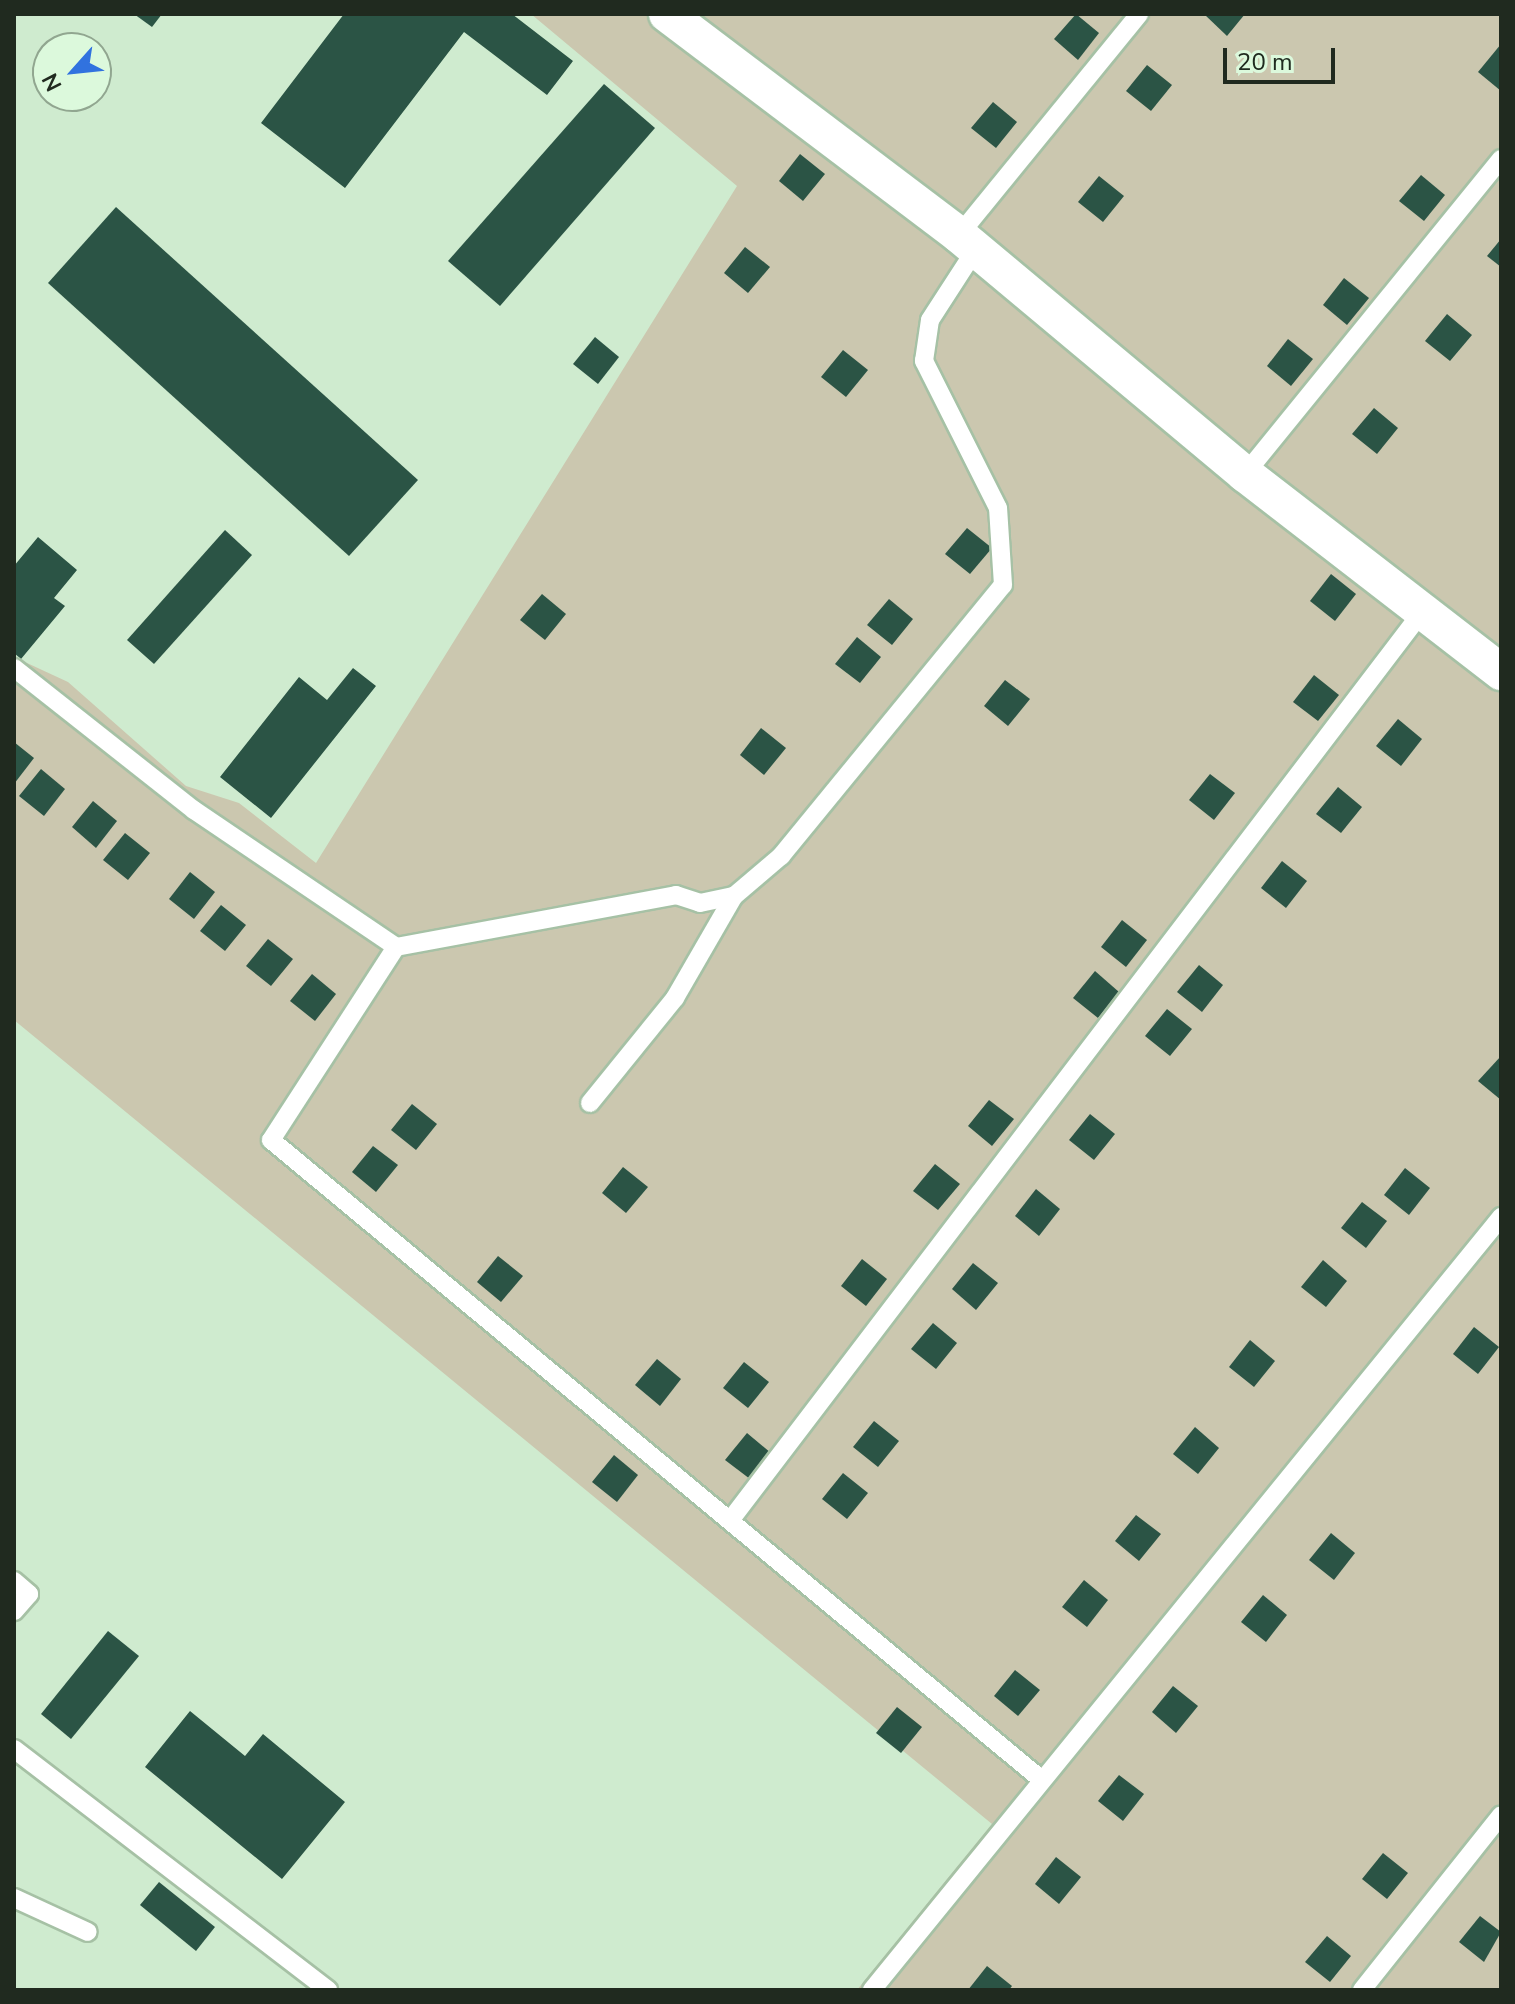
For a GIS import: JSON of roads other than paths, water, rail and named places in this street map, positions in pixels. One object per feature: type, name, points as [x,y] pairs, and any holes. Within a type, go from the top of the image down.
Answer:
[{"type":"street","points":[[671,15],[968,242],[1245,474],[1501,672]]},
{"type":"lane","points":[[590,1103],[675,998],[734,896],[781,856],[1003,585],[998,508],[924,361],[930,320],[968,242],[1139,14]]},
{"type":"lane","points":[[1245,474],[1501,159]]},
{"type":"lane","points":[[732,1518],[1422,612]]},
{"type":"lane","points":[[14,668],[194,810],[396,947],[676,895],[700,903],[734,896]]},
{"type":"lane","points":[[396,947],[271,1140],[732,1518],[1042,1780]]},
{"type":"lane","points":[[872,1990],[1501,1217]]},
{"type":"lane","points":[[14,1581],[29,1594],[14,1611]]},
{"type":"lane","points":[[14,1749],[328,1990]]},
{"type":"lane","points":[[1362,1990],[1501,1815]]},
{"type":"lane","points":[[14,1898],[88,1932]]}]
